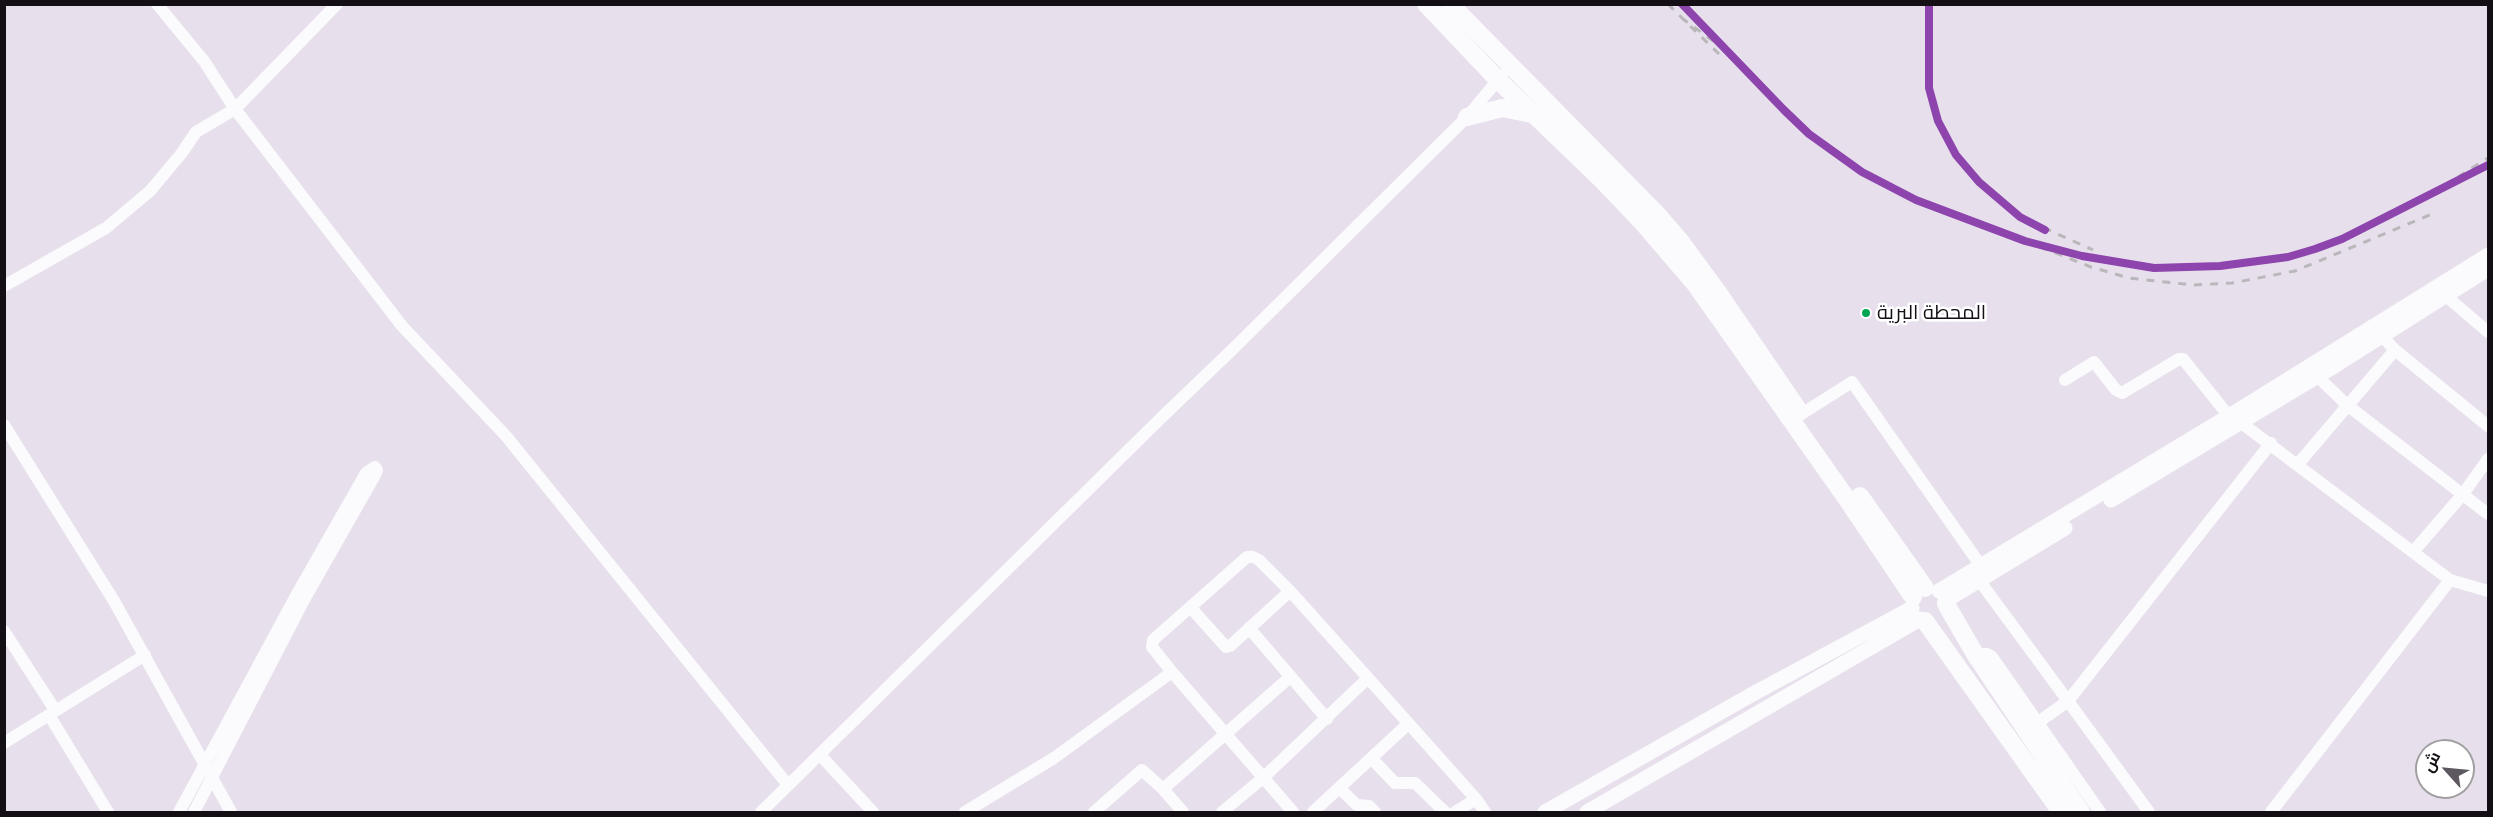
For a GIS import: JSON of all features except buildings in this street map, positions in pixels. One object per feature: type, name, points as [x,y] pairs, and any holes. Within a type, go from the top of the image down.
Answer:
[{"type":"highway","points":[[1426,4],[1498,80],[1603,181],[1672,256],[1707,300],[1797,417],[1928,604],[2061,813]]},
{"type":"highway","points":[[1450,4],[1681,242],[1717,291],[1797,417]]},
{"type":"highway","points":[[1467,117],[1502,108],[1533,114]]},
{"type":"highway","points":[[1928,604],[1975,654],[2032,726],[2081,813]]},
{"type":"main road","points":[[2236,419],[2317,376],[2381,335],[2488,255]]},
{"type":"main road","points":[[1587,813],[2236,419],[2440,292],[2488,269]]},
{"type":"main road","points":[[1545,813],[1751,695],[1928,604]]},
{"type":"street","points":[[157,4],[204,62],[235,110],[402,326],[506,436],[788,785]]},
{"type":"street","points":[[4,286],[106,228],[150,191],[196,132],[235,110],[337,4]]},
{"type":"street","points":[[761,813],[1467,117],[1511,65]]},
{"type":"street","points":[[2440,292],[2488,332]]},
{"type":"street","points":[[2381,335],[2395,350],[2488,426]]},
{"type":"street","points":[[2298,464],[2395,350]]},
{"type":"street","points":[[2065,380],[2095,363],[2117,392],[2122,393],[2181,358],[2221,407],[2236,419],[2271,443],[2450,580],[2488,591]]},
{"type":"street","points":[[2317,376],[2347,405],[2488,514]]},
{"type":"street","points":[[1797,417],[1852,382],[2068,701],[2149,813]]},
{"type":"street","points":[[4,425],[84,550],[145,654],[231,813]]},
{"type":"street","points":[[2100,813],[2032,726],[2068,701],[2271,443]]},
{"type":"street","points":[[2413,552],[2463,494],[2488,459]]},
{"type":"street","points":[[179,813],[246,686],[366,473],[375,466],[377,470],[375,475],[305,598],[194,813]]},
{"type":"street","points":[[1293,813],[1152,647],[1152,643],[1247,557],[1259,560],[1290,591],[1476,799],[1485,813]]},
{"type":"street","points":[[2271,813],[2450,580]]},
{"type":"street","points":[[1191,608],[1226,647],[1230,646],[1290,591]]},
{"type":"street","points":[[1249,627],[1326,719]]},
{"type":"street","points":[[4,632],[108,813]]},
{"type":"street","points":[[4,743],[145,654]]},
{"type":"street","points":[[964,813],[1054,758],[1172,672]]},
{"type":"street","points":[[1164,789],[1290,677]]},
{"type":"street","points":[[1221,813],[1263,778],[1368,678]]},
{"type":"street","points":[[1313,813],[1408,724]]},
{"type":"street","points":[[820,755],[873,813]]},
{"type":"street","points":[[1371,758],[1395,783],[1415,783],[1445,813]]},
{"type":"street","points":[[1101,810],[1142,770],[1164,789],[1184,813]]},
{"type":"street","points":[[1339,788],[1358,805],[1369,806],[1375,813]]},
{"type":"street","points":[[1455,813],[1476,799]]},
{"type":"railway","points":[[1668,4],[1683,19]]},
{"type":"railway","points":[[1929,4],[1929,88],[1938,121],[1956,155],[1979,182],[2020,217],[2093,250]]},
{"type":"railway","points":[[1719,54],[1683,19],[1735,57]]},
{"type":"railway","points":[[2431,194],[2488,158]]},
{"type":"railway","points":[[2025,241],[2091,267],[2129,278],[2193,285],[2232,283],[2295,271],[2432,214]]},
{"type":"transit line","points":[[1682,4],[1809,134],[1862,172],[1916,200],[2025,241],[2082,256],[2154,268],[2220,266],[2288,257],[2342,239],[2488,165]]},
{"type":"transit line","points":[[1929,4],[1929,88],[1938,121],[1956,155],[1979,182],[2020,217],[2045,230]]},
{"type":"place","name":"المحطة البرية","points":[[1866,313]]}]
